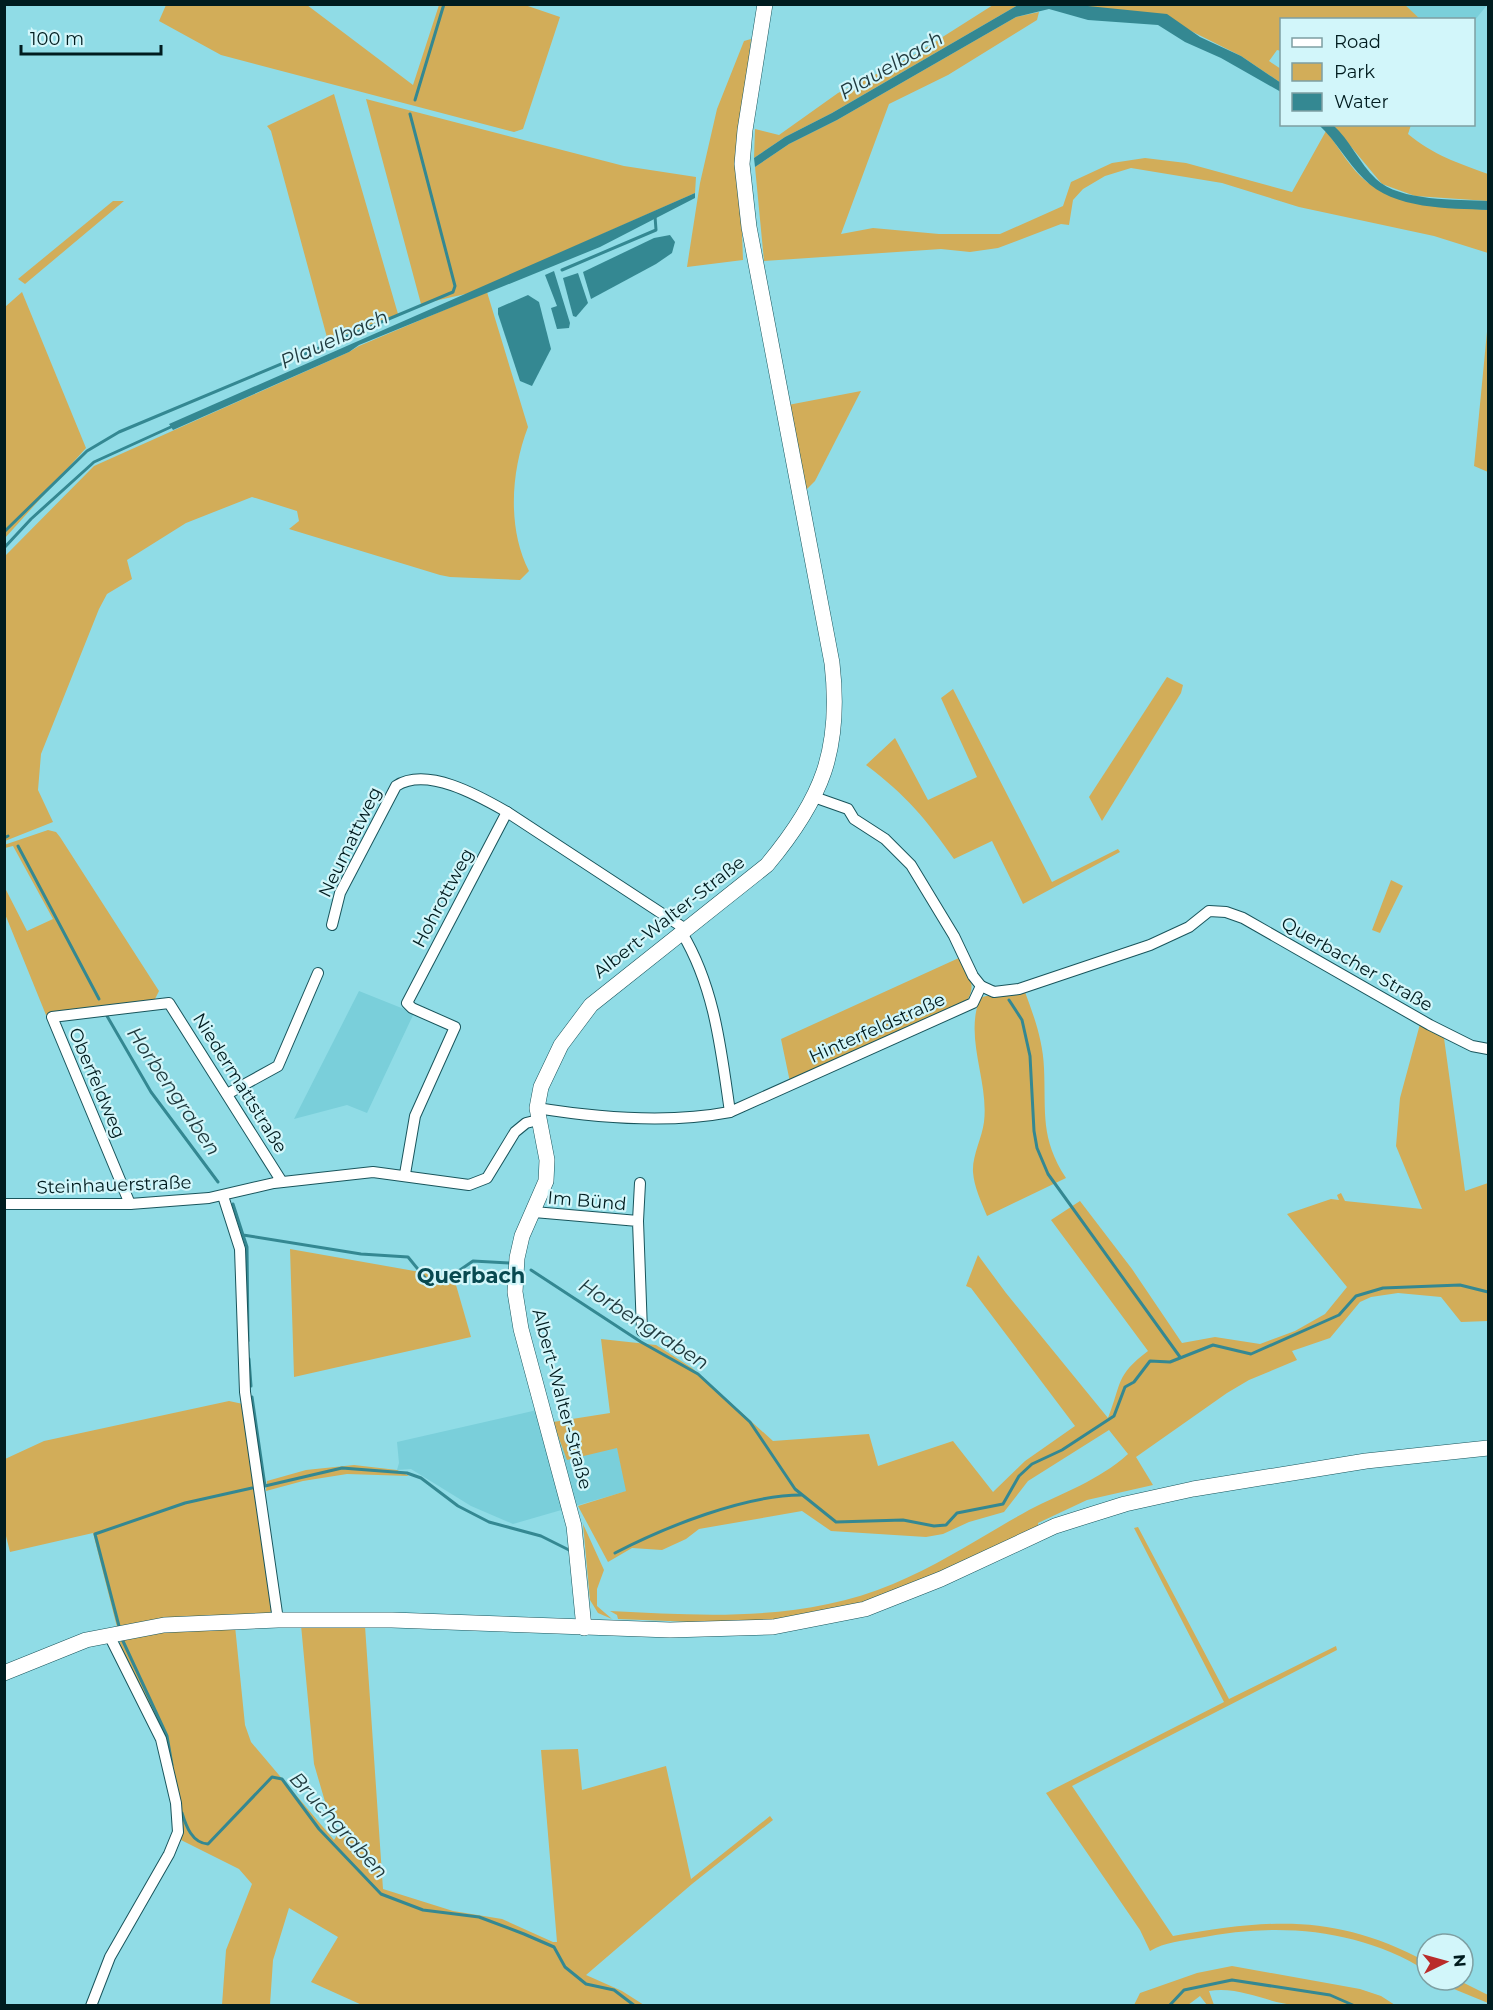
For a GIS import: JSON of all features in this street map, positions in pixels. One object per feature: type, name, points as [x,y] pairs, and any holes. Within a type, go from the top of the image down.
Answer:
[{"type":"street","name":"Albert-Walter-Straße","points":[[584,1628],[574,1526],[521,1329],[515,1292],[517,1258],[522,1236],[546,1181],[547,1160],[537,1114],[541,1087],[574,1024],[598,997],[767,865],[788,839],[814,797],[834,735],[835,697],[832,663],[756,273],[742,164],[750,87],[765,4]]},
{"type":"street","name":"Neumattweg","points":[[332,925],[340,893],[396,786],[406,780],[418,779],[470,791],[507,812]]},
{"type":"street","points":[[814,797],[848,809],[854,819],[885,839],[911,865],[981,986]]},
{"type":"street","points":[[507,812],[684,931],[706,983],[716,1021],[729,1112]]},
{"type":"street","name":"Hohrottweg","points":[[405,1174],[415,1116],[455,1027],[411,1008],[407,1003],[507,812]]},
{"type":"street","name":"Querbacher Straße","points":[[981,986],[994,992],[1019,989],[1150,945],[1189,927],[1209,911],[1226,912],[1243,918],[1430,1025],[1472,1046],[1488,1049]]},
{"type":"street","points":[[229,1093],[278,1066],[318,973]]},
{"type":"street","name":"Hinterfeldstraße","points":[[537,1114],[633,1118],[707,1116],[729,1112],[973,1003],[981,986]]},
{"type":"street","name":"Niedermattstraße","points":[[169,1003],[229,1093],[282,1182]]},
{"type":"street","name":"Oberfeldweg","points":[[130,1204],[51,1017],[169,1003]]},
{"type":"street","name":"Steinhauerstraße","points":[[4,1204],[130,1204],[224,1196],[282,1182],[353,1173],[405,1174],[469,1185],[487,1178],[515,1132],[537,1114]]},
{"type":"street","name":"Im Bünd","points":[[640,1183],[638,1221],[642,1330]]},
{"type":"street","points":[[224,1196],[240,1249],[245,1392],[278,1620]]},
{"type":"street","name":"Im Bünd","points":[[534,1212],[638,1221]]},
{"type":"street","points":[[4,1673],[58,1649],[109,1635],[164,1625],[278,1620],[392,1620],[584,1628],[772,1627],[865,1609],[901,1596],[1055,1526],[1125,1504],[1193,1490],[1366,1461],[1488,1448]]},
{"type":"street","points":[[91,2006],[110,1957],[169,1854],[178,1832],[176,1803],[161,1739],[109,1635]]},
{"type":"shaded area","points":[[1488,4],[1475,20],[1419,18],[1404,5]]},
{"type":"shaded area","points":[[359,991],[414,1013],[367,1113],[347,1105],[294,1119]]},
{"type":"shaded area","points":[[537,1410],[553,1422],[617,1447],[627,1491],[513,1524],[471,1506],[411,1469],[397,1470],[399,1463],[397,1442]]},
{"type":"green space","points":[[1404,4],[1419,18],[1280,18],[1280,51],[1277,50],[1269,61],[1280,68],[1280,82],[1241,56],[1187,29],[1078,5]]},
{"type":"green space","points":[[166,5],[307,5],[413,85],[439,5],[525,5],[560,17],[523,129],[514,132],[221,55],[159,21]]},
{"type":"green space","points":[[993,5],[1018,5],[832,113],[785,137],[754,158],[755,129],[779,135],[838,93],[911,57]]},
{"type":"green space","points":[[1039,12],[1037,20],[948,75],[889,104],[841,234],[873,228],[939,234],[1000,234],[1063,206],[1071,182],[1112,163],[1145,158],[1186,163],[1292,192],[1326,131],[1355,171],[1379,189],[1408,200],[1488,210],[1488,253],[1434,236],[1299,207],[1222,183],[1131,168],[1105,176],[1083,189],[1073,200],[1069,225],[1061,224],[998,248],[970,252],[941,249],[764,261],[755,167],[789,144],[837,120],[1016,17]]},
{"type":"green space","points":[[751,39],[739,149],[743,260],[687,267],[700,183],[717,109],[744,41]]},
{"type":"green space","points":[[334,94],[398,314],[328,341],[271,131],[267,126]]},
{"type":"green space","points":[[366,99],[624,166],[696,177],[695,193],[470,293],[421,304]]},
{"type":"green space","points":[[1334,126],[1411,126],[1408,134],[1427,148],[1488,174],[1488,201],[1415,196],[1382,184]]},
{"type":"green space","points":[[113,201],[124,201],[25,284],[18,279]]},
{"type":"green space","points":[[22,292],[86,448],[5,538],[5,307]]},
{"type":"green space","points":[[487,292],[528,427],[518,462],[514,499],[517,537],[529,571],[520,580],[440,575],[289,529],[299,521],[297,511],[252,497],[186,523],[127,560],[132,579],[107,594],[41,754],[38,790],[53,822],[5,841],[5,556],[94,466],[359,346]]},
{"type":"green space","points":[[1487,332],[1488,334],[1488,472],[1474,466]]},
{"type":"green space","points":[[861,391],[815,481],[804,492],[788,405]]},
{"type":"green space","points":[[1167,677],[1183,685],[1181,693],[1102,821],[1089,797]]},
{"type":"green space","points":[[953,689],[1052,882],[1118,849],[1120,852],[1023,904],[992,841],[954,859],[914,808],[866,765],[895,738],[928,800],[977,777],[941,698]]},
{"type":"green space","points":[[48,830],[56,832],[60,837],[159,991],[155,999],[46,1015],[5,914],[4,886],[27,931],[53,919],[13,846],[5,848],[4,845]]},
{"type":"green space","points":[[1391,880],[1403,886],[1380,933],[1372,930]]},
{"type":"green space","points":[[961,957],[972,985],[966,1002],[790,1082],[781,1039]]},
{"type":"green space","points":[[1025,992],[1042,1048],[1048,1137],[1066,1178],[987,1216],[976,1189],[973,1172],[985,1107],[976,1044],[976,1013],[980,998],[996,994]]},
{"type":"green space","points":[[1420,1024],[1444,1038],[1465,1191],[1488,1183],[1488,1321],[1461,1322],[1441,1297],[1398,1293],[1371,1297],[1360,1302],[1330,1338],[1292,1351],[1297,1360],[1249,1380],[1227,1393],[1136,1457],[1153,1485],[1087,1500],[1038,1523],[1039,1528],[952,1569],[852,1607],[767,1622],[718,1623],[618,1619],[617,1615],[610,1611],[753,1614],[789,1611],[859,1596],[928,1568],[1029,1510],[1093,1479],[1128,1454],[1109,1430],[1028,1481],[1004,1512],[969,1522],[943,1534],[926,1537],[831,1531],[802,1511],[699,1529],[686,1539],[662,1550],[632,1548],[608,1562],[578,1506],[626,1491],[617,1448],[567,1460],[553,1422],[610,1413],[601,1339],[656,1345],[692,1368],[773,1441],[869,1434],[878,1466],[953,1441],[993,1492],[1025,1461],[1075,1426],[971,1288],[966,1286],[978,1255],[1006,1293],[1108,1418],[1125,1374],[1148,1351],[1051,1220],[1080,1201],[1132,1269],[1182,1343],[1215,1337],[1260,1344],[1295,1331],[1325,1314],[1347,1287],[1287,1214],[1331,1199],[1339,1200],[1337,1195],[1341,1193],[1345,1201],[1422,1209],[1396,1146],[1400,1098]]},
{"type":"green space","points":[[290,1249],[454,1278],[471,1337],[294,1377]]},
{"type":"green space","points":[[229,1401],[243,1404],[272,1610],[268,1615],[117,1627],[93,1533],[10,1552],[5,1532],[5,1459],[44,1441]]},
{"type":"green space","points":[[354,1465],[397,1470],[409,1476],[347,1474],[303,1481],[266,1491],[267,1481],[306,1470]]},
{"type":"green space","points":[[583,1524],[604,1570],[597,1589],[597,1606],[612,1619],[598,1613],[590,1600]]},
{"type":"green space","points":[[1138,1527],[1229,1699],[1336,1646],[1337,1650],[1072,1786],[1173,1936],[1242,1926],[1303,1924],[1362,1935],[1394,1946],[1415,1956],[1415,1965],[1374,1945],[1345,1937],[1287,1930],[1228,1933],[1174,1942],[1150,1951],[1140,1930],[1046,1793],[1224,1702],[1134,1528]]},
{"type":"green space","points":[[301,1625],[365,1626],[383,1889],[453,1911],[502,1919],[557,1942],[541,1750],[578,1749],[582,1790],[666,1766],[691,1879],[770,1816],[773,1820],[692,1884],[586,1975],[622,1991],[644,2005],[362,2005],[311,1982],[338,1937],[289,1908],[273,1960],[270,2005],[222,2005],[226,1950],[252,1884],[239,1869],[181,1840],[181,1824],[166,1744],[121,1652],[120,1642],[125,1636],[235,1626],[245,1725],[251,1742],[334,1840],[343,1826],[326,1805],[314,1764]]},
{"type":"green space","points":[[1232,1966],[1360,1989],[1381,1996],[1395,2005],[1333,2007],[1296,2005],[1221,1990],[1209,1991],[1214,2005],[1207,2005],[1200,1996],[1188,2005],[1134,2005],[1140,1993],[1197,1973]]},
{"type":"green space","points":[[1475,1988],[1488,1995],[1488,2003],[1461,1992],[1475,1992]]},
{"type":"water","points":[[1018,5],[1078,5],[1167,14],[1200,37],[1241,56],[1280,82],[1280,91],[1221,58],[1185,42],[1158,25],[1088,20],[1049,9],[1016,17],[837,120],[789,144],[755,167],[754,158],[785,137],[832,113]]},
{"type":"water","points":[[1320,126],[1334,126],[1370,173],[1386,186],[1399,192],[1429,198],[1488,201],[1488,210],[1423,205],[1391,197],[1364,179]]},
{"type":"water","points":[[695,193],[695,198],[600,247],[359,345],[349,352],[173,430],[169,424]]},
{"type":"water","points":[[670,235],[675,242],[672,253],[591,299],[583,272],[654,238]]},
{"type":"water","points":[[554,271],[570,323],[569,328],[557,329],[551,308],[557,306],[545,275]]},
{"type":"water","points":[[578,273],[588,303],[576,317],[573,316],[563,278]]},
{"type":"water","points":[[528,295],[539,302],[551,349],[532,386],[520,381],[498,314],[498,308]]},
{"type":"waterway","points":[[415,100],[444,4]]},
{"type":"waterway","points":[[4,532],[87,451],[119,432],[453,292],[455,286],[410,114]]},
{"type":"waterway","points":[[562,270],[656,230],[655,216]]},
{"type":"waterway","name":"Plauelbach","points":[[4,548],[31,519],[94,462],[173,426]]},
{"type":"waterway","name":"Horbengraben","points":[[4,838],[8,836]]},
{"type":"waterway","name":"Horbengraben","points":[[18,846],[99,999]]},
{"type":"waterway","points":[[1009,1000],[1022,1020],[1030,1056],[1034,1131],[1037,1148],[1048,1174],[1180,1357]]},
{"type":"waterway","name":"Horbengraben","points":[[107,1016],[151,1092],[218,1182]]},
{"type":"waterway","name":"Horbengraben","points":[[233,1204],[243,1235],[361,1254],[408,1257],[426,1279],[444,1281],[473,1261],[509,1263]]},
{"type":"waterway","points":[[243,1235],[247,1247],[248,1341]]},
{"type":"waterway","name":"Horbengraben","points":[[531,1270],[641,1342],[698,1374],[750,1422],[795,1489],[836,1522],[903,1520],[934,1526],[946,1525],[957,1513],[1003,1504],[1019,1476],[1032,1464],[1062,1450],[1114,1416],[1125,1387],[1134,1382],[1150,1361],[1170,1362],[1213,1345],[1251,1354],[1339,1315],[1356,1296],[1383,1288],[1460,1285],[1488,1292]]},
{"type":"waterway","points":[[249,1359],[251,1386]]},
{"type":"waterway","points":[[252,1397],[265,1486],[342,1468],[407,1473],[421,1478],[458,1506],[489,1522],[541,1536],[571,1551]]},
{"type":"waterway","name":"Bruchgraben","points":[[120,1630],[95,1534],[185,1503],[252,1488]]},
{"type":"waterway","points":[[615,1553],[681,1523],[731,1506],[779,1496],[801,1495]]},
{"type":"waterway","name":"Bruchgraben","points":[[122,1639],[167,1736],[172,1765]]},
{"type":"waterway","name":"Bruchgraben","points":[[182,1813],[194,1837],[208,1844],[272,1777],[282,1779],[319,1829],[381,1894],[423,1910],[479,1917],[554,1947],[565,1967],[586,1984],[614,1990],[635,2006]]},
{"type":"waterway","name":"Bruchgraben","points":[[1169,2006],[1184,1990],[1232,1980],[1330,1995],[1355,2006]]},
{"type":"district","name":"Querbach","points":[[471,1276]]}]
